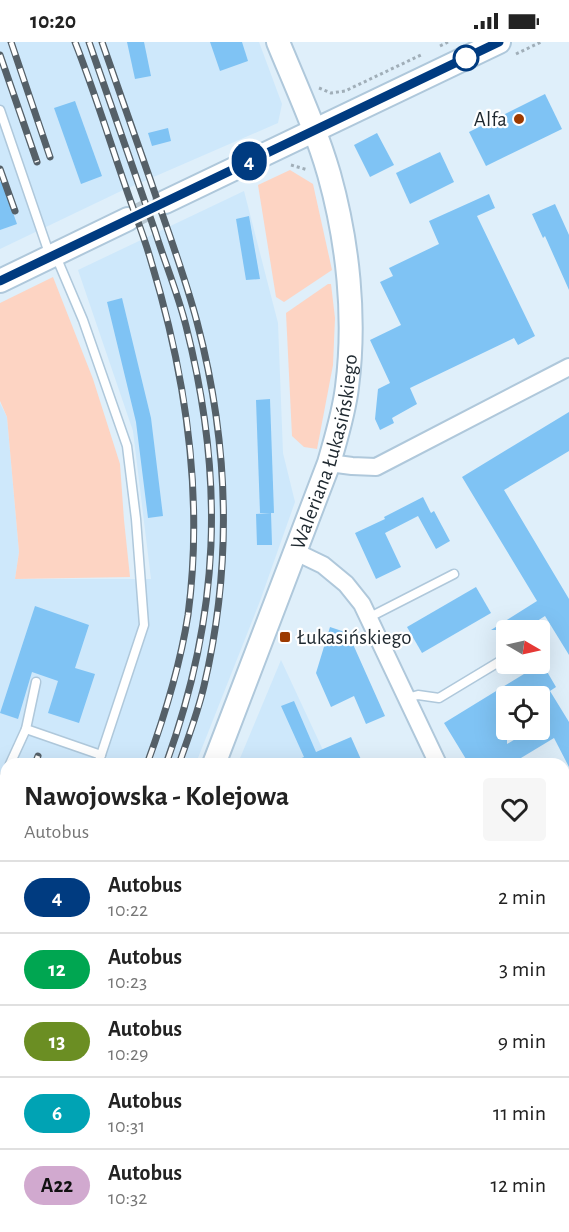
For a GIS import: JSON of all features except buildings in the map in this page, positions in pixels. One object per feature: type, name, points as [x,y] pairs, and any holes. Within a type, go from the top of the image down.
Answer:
[{"type":"street","name":"Waleriana Łukasińskiego","points":[[216,758],[329,463],[340,426],[347,388],[350,312],[342,233],[331,183],[314,130],[278,42]]},
{"type":"street","points":[[165,202],[499,42]]},
{"type":"street","points":[[0,281],[128,219]]},
{"type":"street","points":[[329,463],[376,467],[569,367]]},
{"type":"street","points":[[296,552],[324,565],[346,584],[362,604],[435,758]]},
{"type":"lane","points":[[0,111],[53,255],[83,320],[127,446],[136,519],[144,625],[99,758]]},
{"type":"lane","points":[[368,618],[454,574]]},
{"type":"lane","points":[[407,698],[418,695],[439,698],[496,664]]},
{"type":"lane","points":[[13,758],[26,729],[36,682]]},
{"type":"lane","points":[[26,729],[97,758]]},
{"type":"path","points":[[438,47],[448,42]]},
{"type":"path","points":[[319,88],[331,93],[345,91],[427,52]]},
{"type":"shaded area","points":[[0,42],[259,42],[282,104],[278,123],[119,192],[0,249]]},
{"type":"shaded area","points":[[290,170],[313,184],[332,270],[284,302],[276,297],[258,185]]},
{"type":"shaded area","points":[[244,191],[278,323],[283,453],[295,502],[260,601],[198,758],[0,758],[0,403],[7,417],[19,552],[15,579],[151,579],[133,431],[78,270]]},
{"type":"shaded area","points":[[53,277],[93,379],[120,464],[130,577],[15,579],[19,552],[7,417],[0,401],[0,303]]},
{"type":"shaded area","points":[[331,284],[335,318],[333,365],[317,449],[304,447],[292,436],[286,313]]},
{"type":"shaded area","points":[[281,660],[327,758],[240,758]]},
{"type":"tunnel","points":[[128,219],[165,202]]},
{"type":"railway","points":[[11,42],[50,157]]},
{"type":"railway","points":[[75,42],[151,261],[174,348],[189,436],[194,525],[188,615],[171,690],[149,758]]},
{"type":"railway","points":[[89,42],[183,314],[199,383],[207,438],[211,493],[211,546],[206,600],[197,654],[184,709],[168,758]]},
{"type":"railway","points":[[102,42],[192,304],[208,367],[221,458],[223,549],[220,594],[204,686],[181,758]]},
{"type":"railway","points":[[0,55],[37,162]]},
{"type":"railway","points":[[0,169],[15,211]]},
{"type":"bus line","name":"4","points":[[0,281],[499,42]]},
{"type":"place","name":"Alfa","points":[[519,119]]},
{"type":"place","name":"Łukasińskiego","points":[[285,637]]}]
